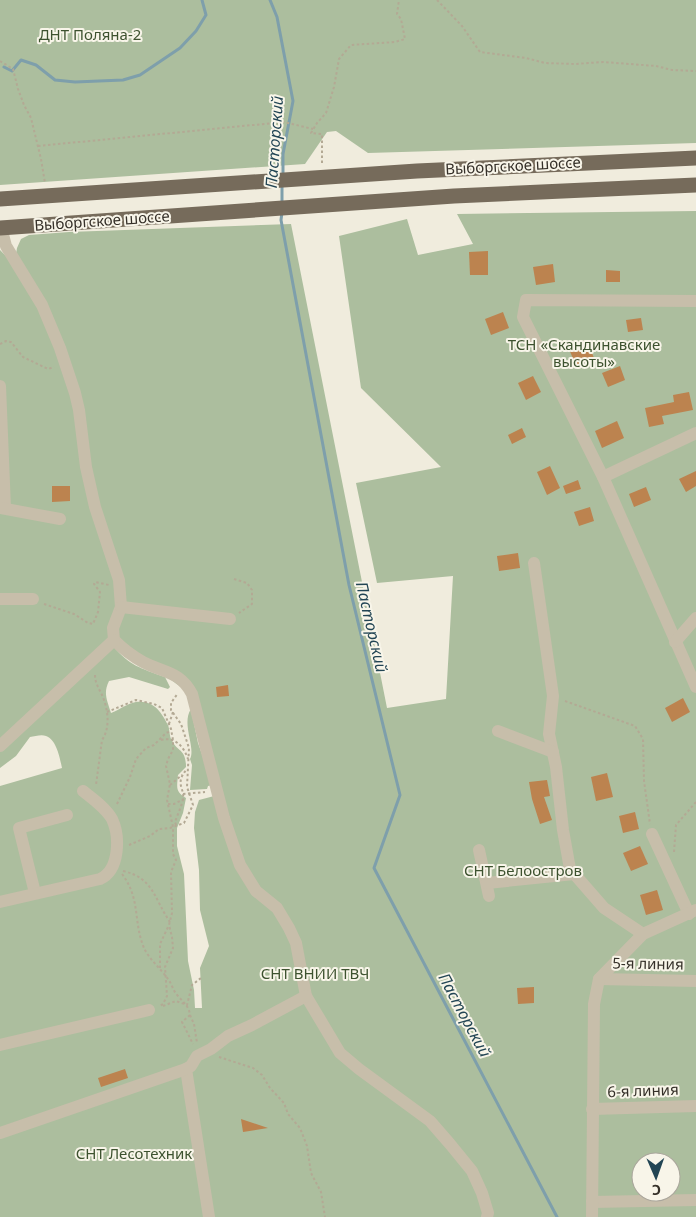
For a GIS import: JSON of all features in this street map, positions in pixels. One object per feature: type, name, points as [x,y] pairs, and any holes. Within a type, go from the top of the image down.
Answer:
[{"type":"main road","name":"Выборгское шоссе","points":[[0,199],[513,165],[696,158]]},
{"type":"main road","name":"Выборгское шоссе","points":[[1,228],[530,191],[696,184]]},
{"type":"street","points":[[1,228],[6,246],[42,305],[65,363],[79,410],[86,467],[95,507],[117,570],[121,607],[113,628],[114,640],[131,655],[144,663],[178,676],[188,686],[192,694],[224,818],[240,865],[256,890],[277,908],[283,916],[296,943],[306,996],[340,1053],[430,1121],[450,1144],[472,1172],[482,1193],[488,1213],[487,1217]]},
{"type":"street","points":[[696,301],[526,300],[523,317],[603,477],[696,687]]},
{"type":"street","points":[[0,386],[2,508],[60,519]]},
{"type":"street","points":[[603,477],[696,433]]},
{"type":"street","points":[[534,563],[553,696],[549,734],[556,767],[562,830],[570,869],[604,908],[643,934]]},
{"type":"street","points":[[0,599],[33,599]]},
{"type":"street","points":[[121,607],[230,619]]},
{"type":"street","points":[[675,642],[696,618]]},
{"type":"street","points":[[0,746],[114,640]]},
{"type":"street","points":[[498,731],[552,752]]},
{"type":"street","points":[[0,902],[100,879],[106,876],[112,869],[117,844],[112,819],[84,791]]},
{"type":"street","points":[[35,893],[20,828],[67,815]]},
{"type":"street","points":[[592,1217],[594,1004],[599,979],[643,934],[692,912],[652,834]]},
{"type":"street","points":[[479,850],[489,896]]},
{"type":"street","points":[[487,883],[574,874]]},
{"type":"street","name":"5-я линия","points":[[599,979],[696,981]]},
{"type":"street","points":[[0,1133],[186,1069],[191,1066],[201,1050],[252,1026],[306,996]]},
{"type":"street","points":[[0,1045],[153,1009]]},
{"type":"street","points":[[186,1069],[208,1217]]},
{"type":"street","name":"6-я линия","points":[[592,1109],[696,1106]]},
{"type":"street","points":[[592,1202],[696,1200]]},
{"type":"path","points":[[326,177],[322,134],[311,133],[326,113],[334,87],[339,59],[351,45],[405,39],[401,19],[397,14],[399,0]]},
{"type":"path","points":[[437,0],[462,26],[480,52],[526,58],[545,63],[575,64],[603,62],[696,71]]},
{"type":"path","points":[[0,61],[13,69],[21,97],[31,118],[46,190]]},
{"type":"path","points":[[38,146],[284,122],[313,130]]},
{"type":"path","points":[[0,344],[6,341],[11,342],[23,356],[48,369],[60,363],[65,363]]},
{"type":"path","points":[[230,619],[252,604],[252,590],[247,583],[234,579]]},
{"type":"path","points":[[33,599],[74,614],[93,624],[98,612],[100,592],[94,584],[95,582],[111,586]]},
{"type":"path","points":[[95,657],[95,677],[107,712],[108,722],[106,734],[102,740],[96,801]]},
{"type":"path","points":[[114,860],[130,844],[150,836],[160,829],[184,823],[193,805],[188,792],[188,759],[190,752],[186,736],[173,712],[171,703],[174,697],[188,686]]},
{"type":"path","points":[[553,696],[634,726],[644,739],[644,782],[652,834]]},
{"type":"path","points":[[107,712],[125,703],[139,700],[160,706],[169,725],[173,740],[173,750],[166,766],[170,786],[168,804],[173,827],[173,854],[176,860],[172,872],[172,913],[160,944],[160,970]]},
{"type":"path","points":[[169,725],[173,712]]},
{"type":"path","points":[[161,740],[166,733],[171,731]]},
{"type":"path","points":[[112,819],[136,759],[146,748],[167,738],[173,740],[184,750],[188,759]]},
{"type":"path","points":[[170,786],[188,769]]},
{"type":"path","points":[[176,825],[175,822],[184,799],[180,786],[184,774]]},
{"type":"path","points":[[183,794],[217,790]]},
{"type":"path","points":[[168,804],[174,804],[184,799]]},
{"type":"path","points":[[671,873],[676,824],[696,802]]},
{"type":"path","points":[[153,1009],[163,1004],[167,996],[165,975],[165,967],[173,948],[169,923],[149,884],[133,873],[118,870],[131,887],[135,898],[144,948],[165,975],[177,995],[187,1005],[201,1050]]},
{"type":"path","points":[[187,1005],[192,985],[202,978]]},
{"type":"path","points":[[153,1009],[176,1001],[187,1005]]},
{"type":"path","points":[[190,1015],[182,1022],[201,1050],[253,1068],[262,1075],[270,1088],[283,1100],[288,1114],[300,1128],[307,1146],[312,1173],[321,1192],[325,1217]]},
{"type":"green space","name":"ДНТ Поляна-2","points":[[0,0],[696,0],[696,143],[368,153],[336,131],[327,132],[305,164],[0,185]]},
{"type":"green space","points":[[696,211],[696,1217],[0,1217],[0,786],[62,768],[53,741],[46,736],[38,735],[30,737],[16,756],[0,768],[0,250],[6,256],[16,254],[21,239],[29,235],[291,224],[387,708],[446,699],[453,576],[377,583],[356,483],[441,467],[361,388],[339,236],[407,219],[418,255],[473,244],[457,214]],"holes":[[[114,638],[193,696],[218,795],[199,800],[195,812],[194,828],[199,870],[200,910],[209,946],[200,968],[202,1008],[195,1008],[194,990],[188,961],[184,874],[177,846],[177,828],[186,798],[178,791],[177,783],[178,775],[186,767],[185,757],[174,745],[170,737],[168,725],[156,708],[148,703],[136,702],[111,713],[106,697],[109,681],[129,677],[168,689],[170,687],[165,677],[142,669],[125,658],[113,646]]]},
{"type":"green space","points":[[191,709],[198,743],[213,785],[208,786],[207,789],[190,790],[192,765],[187,722]]},
{"type":"building","points":[[488,251],[488,275],[470,275],[469,252]]},
{"type":"building","points":[[553,264],[555,282],[536,285],[533,267]]},
{"type":"building","points":[[606,270],[620,271],[620,282],[606,282]]},
{"type":"building","points":[[503,312],[509,328],[491,335],[485,319]]},
{"type":"building","points":[[641,318],[643,330],[628,332],[626,320]]},
{"type":"building","points":[[587,341],[594,358],[576,366],[569,349]]},
{"type":"building","points":[[620,366],[625,380],[608,387],[602,373]]},
{"type":"building","points":[[533,376],[541,392],[526,400],[518,383]]},
{"type":"building","points":[[689,392],[693,410],[662,416],[664,424],[649,427],[645,408],[674,402],[673,395]]},
{"type":"building","points":[[617,421],[624,438],[602,448],[595,431]]},
{"type":"building","points":[[522,428],[526,437],[512,444],[508,435]]},
{"type":"building","points":[[550,466],[560,488],[547,495],[537,472]]},
{"type":"building","points":[[696,471],[696,486],[686,492],[679,479]]},
{"type":"building","points":[[578,480],[581,489],[566,494],[563,486]]},
{"type":"building","points":[[52,486],[70,486],[70,501],[52,502]]},
{"type":"building","points":[[646,487],[651,500],[634,507],[629,494]]},
{"type":"building","points":[[590,507],[594,521],[579,526],[574,512]]},
{"type":"building","points":[[518,553],[520,568],[499,571],[497,556]]},
{"type":"building","points":[[228,685],[229,696],[217,697],[216,687]]},
{"type":"building","points":[[683,698],[690,712],[672,722],[665,708]]},
{"type":"building","points":[[607,773],[613,797],[596,801],[591,777]]},
{"type":"building","points":[[547,780],[550,796],[544,797],[552,820],[540,824],[529,782]]},
{"type":"building","points":[[635,812],[639,829],[623,833],[619,816]]},
{"type":"building","points":[[640,846],[648,864],[631,871],[623,853]]},
{"type":"building","points":[[657,890],[663,910],[646,915],[640,895]]},
{"type":"building","points":[[534,987],[534,1003],[518,1004],[517,988]]},
{"type":"building","points":[[125,1069],[128,1078],[101,1087],[98,1078]]},
{"type":"building","points":[[241,1119],[268,1128],[243,1132]]},
{"type":"waterway","points":[[4,67],[12,71],[21,60],[36,65],[55,80],[75,82],[123,80],[140,75],[180,48],[196,31],[206,15],[202,0]]},
{"type":"waterway","name":"Пасторский","points":[[270,0],[277,17],[293,101],[283,154],[283,176]]},
{"type":"waterway","name":"Пасторский","points":[[282,185],[282,203]]},
{"type":"waterway","name":"Пасторский","points":[[282,212],[281,220],[349,585],[400,795],[374,868],[557,1217]]},
{"type":"park label","name":"ТСН «Скандинавские высоты»","points":[[584,354]]},
{"type":"park label","name":"СНТ Белоостров","points":[[523,871]]},
{"type":"park label","name":"СНТ ВНИИ ТВЧ","points":[[315,974]]},
{"type":"park label","name":"СНТ Лесотехник","points":[[134,1154]]}]
